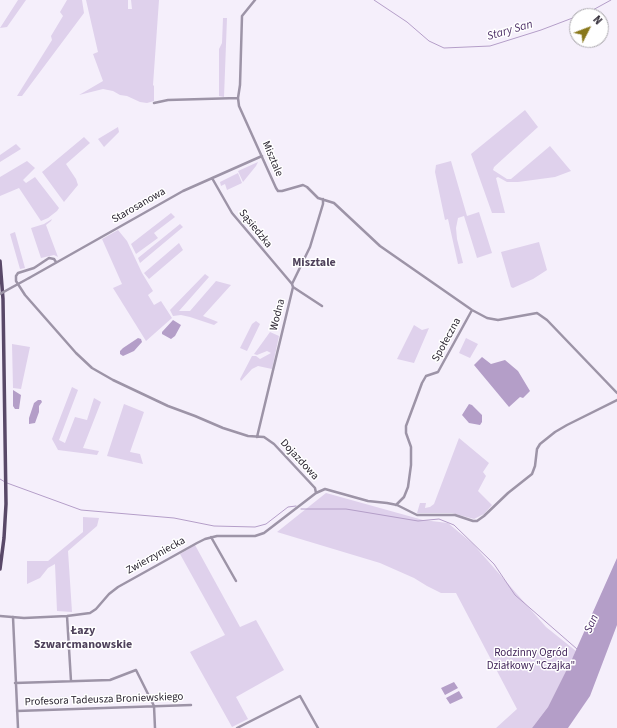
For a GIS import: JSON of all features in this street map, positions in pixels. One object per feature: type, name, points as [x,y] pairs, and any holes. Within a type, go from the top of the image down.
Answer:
[{"type":"main road","points":[[0,262],[3,299],[6,476],[4,538],[0,569]]},
{"type":"street","name":"Misztale","points":[[255,0],[242,16],[240,84],[238,98],[239,106],[278,191],[302,185],[307,187],[318,198],[334,203],[380,246],[472,310],[487,318],[498,320],[537,313],[547,320],[617,393]]},
{"type":"street","points":[[154,103],[168,100],[238,98]]},
{"type":"street","name":"Starosanowa","points":[[0,294],[183,191],[262,156]]},
{"type":"street","name":"Sąsiedzka","points":[[212,178],[232,213],[293,286],[322,306]]},
{"type":"street","name":"Wodna","points":[[257,437],[293,286],[310,247],[323,204],[323,199]]},
{"type":"street","name":"Dojazdowa","points":[[56,262],[54,259],[50,258],[34,268],[18,273],[16,276],[16,281],[25,295],[76,353],[92,368],[113,380],[168,406],[223,428],[248,436],[264,437],[274,444],[315,488],[316,493],[325,489],[368,501],[395,505],[417,515],[455,515],[477,521],[532,474],[535,466],[537,449],[540,444],[561,428],[617,400]]},
{"type":"street","name":"Społeczna","points":[[395,505],[404,497],[408,487],[411,465],[411,446],[406,433],[406,426],[422,383],[426,376],[438,372],[472,310]]},
{"type":"street","points":[[315,488],[325,489]]},
{"type":"street","name":"Zwierzyniecka","points":[[0,616],[68,616],[94,611],[109,594],[122,584],[197,543],[217,536],[255,536],[264,533],[316,493]]},
{"type":"street","points":[[211,537],[236,581]]},
{"type":"street","points":[[68,616],[71,681]]},
{"type":"street","points":[[13,617],[18,728]]},
{"type":"street","points":[[15,683],[110,680],[136,670],[154,706],[155,728]]},
{"type":"street","points":[[236,728],[300,696],[318,728]]},
{"type":"street","name":"Profesora Tadeusza Broniewskiego","points":[[17,711],[192,705]]},
{"type":"green space","points":[[18,0],[26,0],[7,27],[0,28]]},
{"type":"green space","points":[[67,0],[82,0],[84,13],[22,96],[17,96],[52,40],[51,36],[63,16],[60,12]]},
{"type":"green space","points":[[86,0],[128,0],[128,9],[132,9],[131,0],[159,0],[153,85],[154,101],[147,103],[140,102],[113,91],[103,89],[79,95],[103,81],[93,54],[98,52]]},
{"type":"green space","points":[[223,18],[227,18],[224,97],[219,96],[219,49],[222,43]]},
{"type":"green space","points":[[525,110],[538,127],[494,167],[493,170],[507,179],[511,179],[550,146],[571,171],[555,177],[518,182],[507,182],[498,177],[496,178],[505,213],[492,213],[471,154]]},
{"type":"green space","points":[[118,127],[119,132],[104,147],[98,139]]},
{"type":"green space","points":[[84,137],[90,143],[66,164],[76,179],[78,185],[64,202],[42,172]]},
{"type":"green space","points":[[16,144],[21,149],[0,162],[0,155]]},
{"type":"green space","points":[[27,161],[35,168],[23,180],[26,183],[35,177],[59,208],[48,218],[41,221],[19,188],[0,196],[0,177]]},
{"type":"green space","points":[[451,161],[467,216],[479,212],[492,253],[477,258],[464,216],[458,218],[456,228],[463,263],[458,264],[448,219],[445,220],[435,172],[436,165]]},
{"type":"green space","points":[[258,162],[256,166],[243,182],[238,171]]},
{"type":"green space","points":[[238,173],[242,183],[227,190],[225,184],[221,186],[220,182]]},
{"type":"green space","points":[[171,213],[175,217],[154,233],[158,238],[136,254],[131,244]]},
{"type":"green space","points":[[52,219],[46,225],[58,257],[54,255],[41,258],[31,228],[44,224]]},
{"type":"green space","points":[[180,224],[183,227],[140,263],[138,258]]},
{"type":"green space","points":[[118,230],[127,241],[142,273],[153,291],[148,295],[154,305],[161,301],[172,318],[146,341],[113,288],[122,284],[102,239]]},
{"type":"green space","points":[[15,232],[25,268],[20,269],[10,234]]},
{"type":"green space","points":[[539,242],[547,270],[533,279],[513,288],[511,287],[501,252]]},
{"type":"green space","points":[[179,243],[183,250],[149,279],[144,273]]},
{"type":"green space","points":[[205,274],[209,277],[179,311],[190,311],[216,281],[231,285],[203,316],[218,322],[214,325],[181,315],[173,316],[170,310]]},
{"type":"green space","points":[[256,321],[260,324],[247,351],[240,348],[252,324]]},
{"type":"green space","points":[[414,325],[422,330],[429,328],[414,363],[397,359]]},
{"type":"green space","points":[[270,332],[279,336],[272,369],[258,366],[252,369],[241,381],[240,379],[252,356],[256,356],[260,359],[271,353],[267,351],[257,355],[254,354]]},
{"type":"green space","points":[[466,338],[478,344],[470,358],[459,353]]},
{"type":"green space","points":[[12,344],[30,347],[21,389],[13,388]]},
{"type":"green space","points":[[72,387],[78,390],[59,440],[65,443],[75,417],[87,420],[94,398],[101,402],[83,448],[99,451],[97,455],[58,450],[52,439]]},
{"type":"green space","points":[[124,404],[144,412],[130,452],[140,454],[143,464],[107,456]]},
{"type":"green space","points":[[459,438],[489,463],[483,472],[486,476],[478,491],[492,505],[484,514],[474,519],[452,513],[417,513],[420,503],[426,503],[425,508],[434,504]]},
{"type":"green space","name":"Rodzinny Ogród Działkowy \"Czajka\"","points":[[326,493],[423,520],[448,523],[473,544],[546,627],[576,651],[548,707],[532,728],[496,728],[517,709],[456,593],[441,593],[414,578],[380,563],[277,532]]},
{"type":"green space","points":[[83,517],[99,518],[97,526],[68,551],[72,612],[57,611],[55,564],[48,568],[40,578],[27,584],[27,561],[48,561],[83,532]]},
{"type":"green space","points":[[195,545],[240,627],[256,620],[284,670],[236,697],[248,719],[232,727],[190,652],[225,635],[180,554]]},
{"type":"water","points":[[173,320],[181,325],[175,336],[171,339],[162,334],[162,332]]},
{"type":"water","points":[[138,338],[141,339],[142,342],[134,351],[123,356],[120,354],[120,351],[123,348]]},
{"type":"water","points":[[482,357],[491,364],[505,360],[518,371],[530,391],[523,398],[520,397],[509,407],[474,365]]},
{"type":"water","points":[[13,390],[21,395],[19,409],[15,409],[13,406]]},
{"type":"water","points":[[41,400],[42,402],[39,406],[39,412],[35,423],[29,424],[29,418],[34,403]]},
{"type":"water","points":[[469,404],[482,415],[482,422],[480,425],[469,423],[462,415]]},
{"type":"water","name":"San","points":[[617,558],[617,625],[590,696],[568,728],[532,728],[548,707],[572,659]]},
{"type":"water","points":[[454,682],[458,688],[445,695],[441,688]]},
{"type":"water","points":[[459,691],[463,698],[450,704],[446,698]]},
{"type":"waterway","name":"Stary San","points":[[374,0],[407,22],[429,41],[444,48],[490,46],[541,30],[591,11],[611,0]]},
{"type":"waterway","points":[[0,479],[5,482]]},
{"type":"waterway","points":[[7,483],[81,510],[174,518],[214,526],[255,527],[266,524],[288,507],[296,506]]},
{"type":"waterway","points":[[301,509],[346,509],[418,521],[439,519],[454,525],[494,564],[515,595],[577,649]]},
{"type":"district","name":"Misztale","points":[[314,263]]},
{"type":"district","name":"Łazy Szwarcmanowskie","points":[[83,638]]}]
